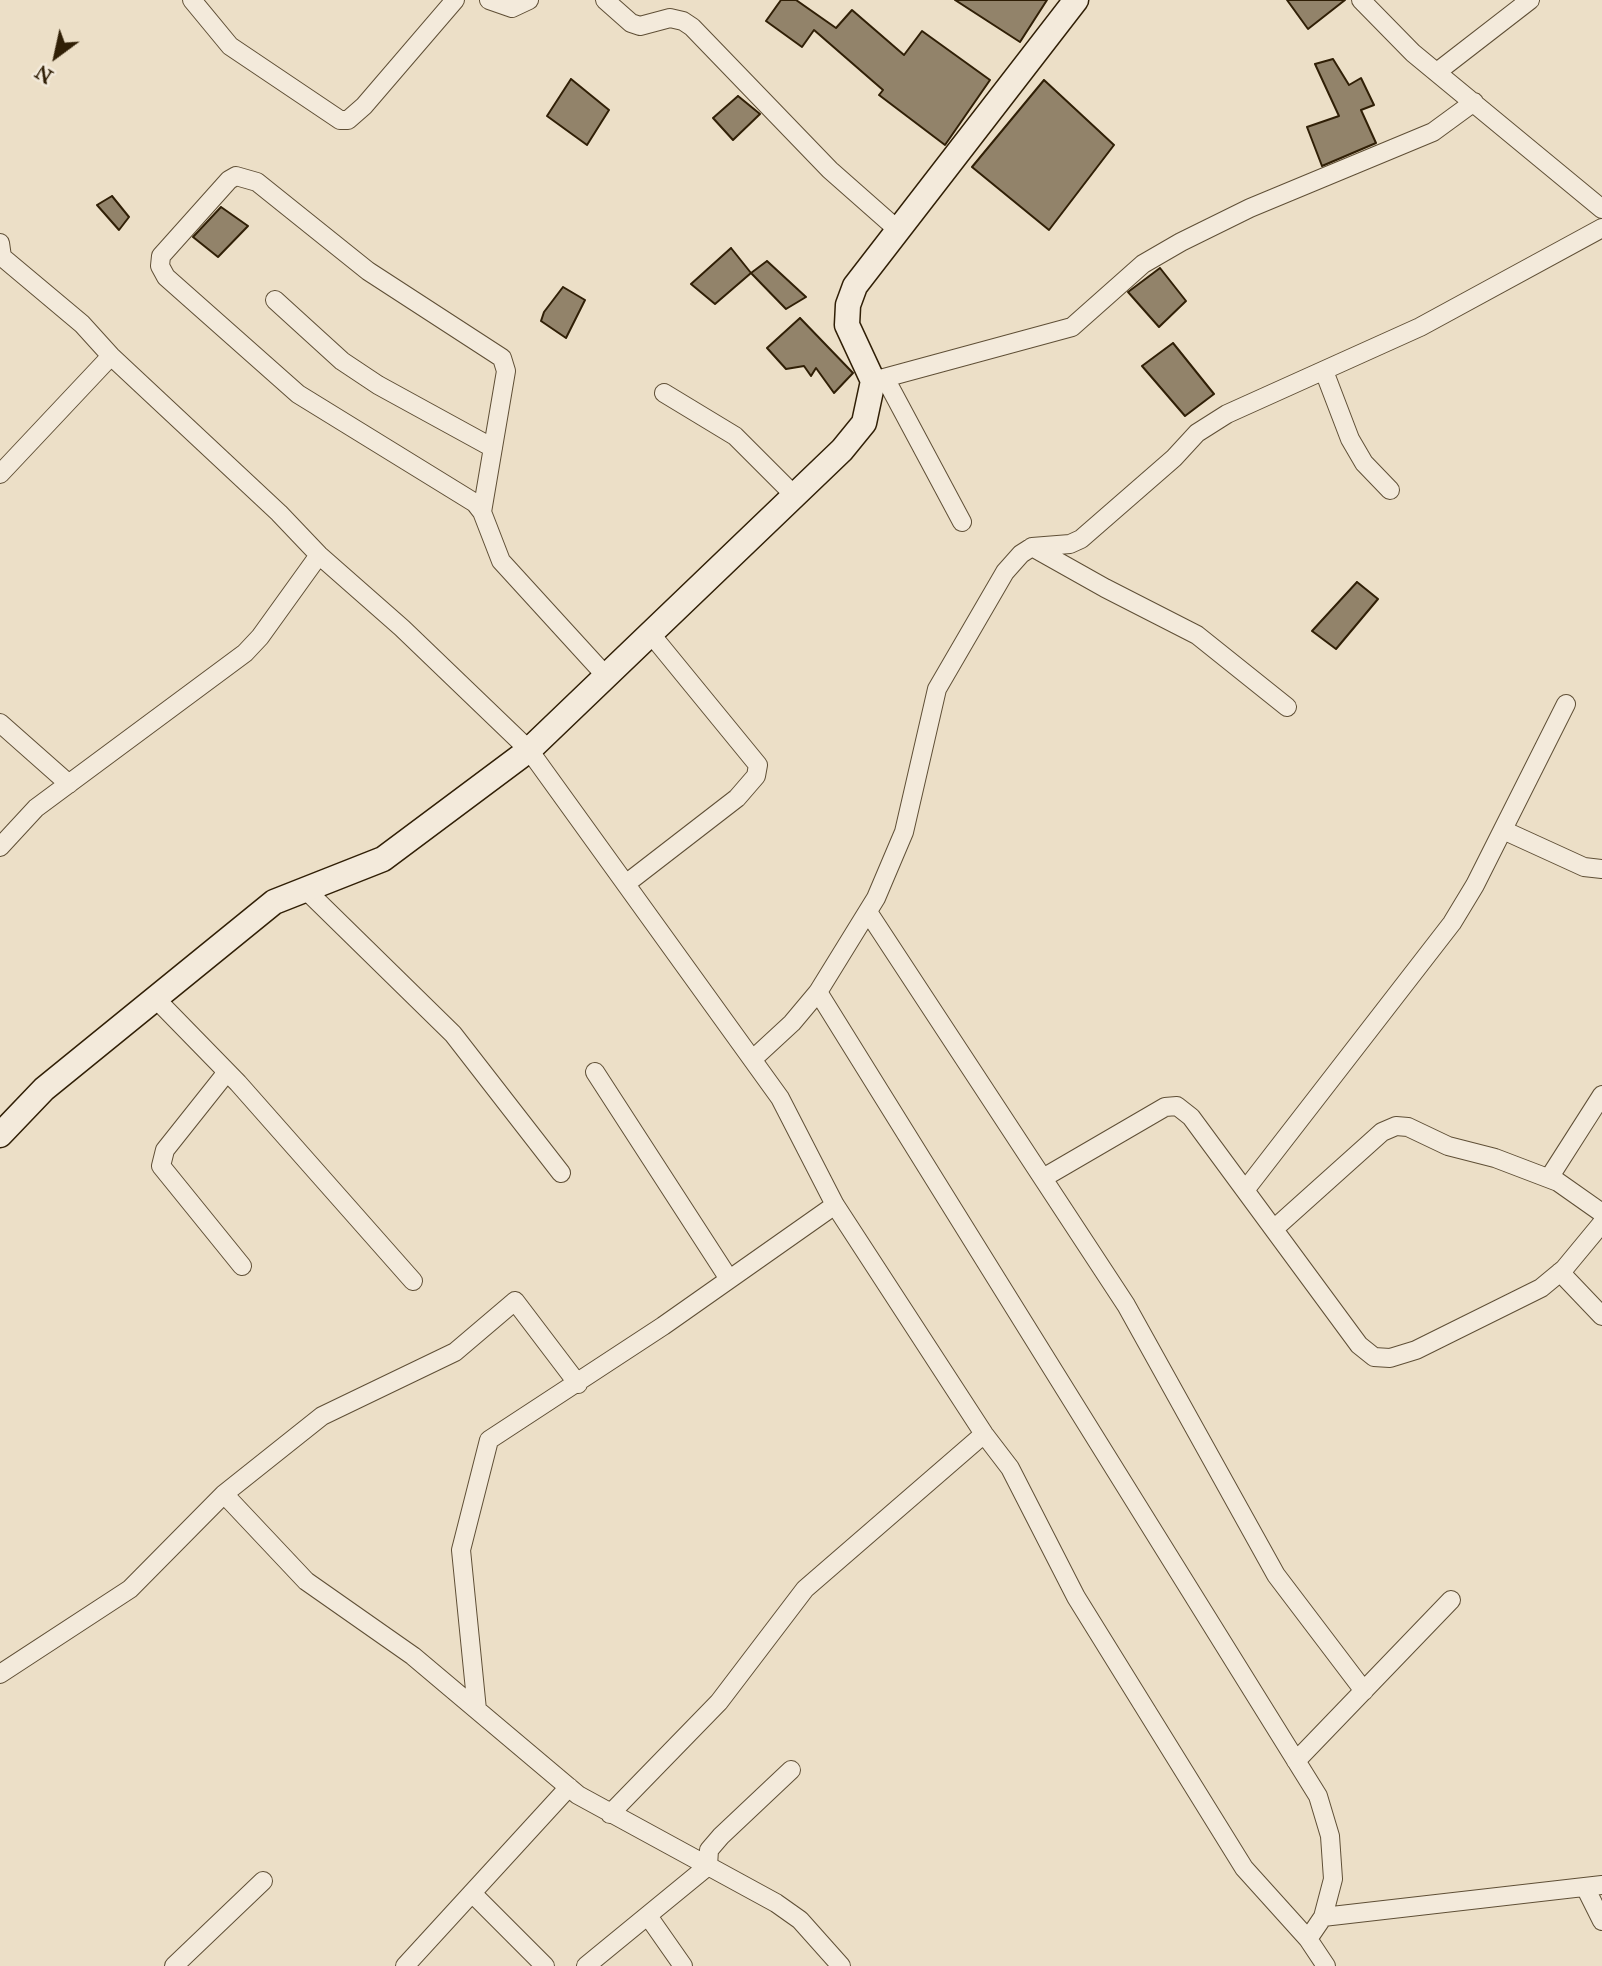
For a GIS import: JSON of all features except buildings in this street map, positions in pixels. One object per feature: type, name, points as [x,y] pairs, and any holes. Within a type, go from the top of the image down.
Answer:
[{"type":"street","points":[[192,0],[230,46],[340,120],[348,120],[364,106],[455,0]]},
{"type":"street","points":[[489,0],[512,8],[529,0]]},
{"type":"street","points":[[606,0],[631,23],[640,26],[670,18],[683,20],[692,27],[821,161],[898,230]]},
{"type":"street","points":[[962,522],[847,325],[848,305],[855,286],[1076,0]]},
{"type":"street","points":[[1361,0],[1387,29],[1602,209]]},
{"type":"street","points":[[1437,72],[1530,0]]},
{"type":"street","points":[[879,379],[1072,327],[1143,264],[1181,242],[1250,208],[1433,132],[1474,102]]},
{"type":"street","points":[[482,512],[506,371],[502,358],[491,348],[368,271],[257,182],[236,176],[229,180],[161,256],[160,266],[166,277],[298,394],[453,487],[482,512],[501,561],[606,676]]},
{"type":"street","points":[[753,1059],[792,1023],[818,992],[868,912],[904,832],[937,690],[1005,572],[1032,547],[1070,544],[1081,539],[1174,458],[1197,433],[1227,414],[1420,327],[1602,228]]},
{"type":"street","points":[[1,253],[82,324],[111,356],[279,513],[319,555],[402,628],[529,750],[780,1098],[835,1205],[984,1434],[1010,1468],[1076,1597],[1244,1868],[1308,1939],[1326,1966]]},
{"type":"street","points":[[275,300],[342,361],[378,385],[493,447]]},
{"type":"street","points":[[0,474],[111,356]]},
{"type":"street","points":[[1324,371],[1350,439],[1364,463],[1390,490]]},
{"type":"street","points":[[0,1135],[44,1089],[274,902],[383,859],[529,750],[842,450],[864,423],[879,379]]},
{"type":"street","points":[[664,393],[735,436],[794,495]]},
{"type":"street","points":[[1032,547],[1113,593],[1197,635],[1287,707]]},
{"type":"street","points":[[0,847],[36,808],[234,663],[260,637],[319,555]]},
{"type":"street","points":[[626,883],[737,798],[756,776],[758,765],[650,633]]},
{"type":"street","points":[[1245,1189],[1452,923],[1503,830],[1566,704]]},
{"type":"street","points":[[0,723],[69,784]]},
{"type":"street","points":[[1503,830],[1584,867],[1602,869]]},
{"type":"street","points":[[306,890],[453,1034],[561,1173]]},
{"type":"street","points":[[868,912],[1126,1305],[1276,1575],[1364,1691]]},
{"type":"street","points":[[818,992],[1318,1796],[1330,1836],[1333,1879],[1323,1917],[1308,1939]]},
{"type":"street","points":[[155,998],[227,1072],[413,1281]]},
{"type":"street","points":[[227,1072],[165,1150],[162,1166],[242,1266]]},
{"type":"street","points":[[595,1072],[729,1279]]},
{"type":"street","points":[[1549,1178],[1602,1095]]},
{"type":"street","points":[[1043,1178],[1165,1107],[1177,1106],[1191,1117],[1359,1345],[1374,1357],[1390,1359],[1416,1350],[1520,1301],[1560,1272],[1602,1223]]},
{"type":"street","points":[[1275,1228],[1382,1132],[1396,1126],[1408,1127],[1448,1146],[1495,1158],[1549,1178],[1602,1213]]},
{"type":"street","points":[[477,1710],[461,1550],[489,1440],[578,1384],[835,1205]]},
{"type":"street","points":[[1560,1272],[1602,1316]]},
{"type":"street","points":[[0,1674],[130,1589],[224,1494],[322,1416],[455,1352],[515,1301],[578,1384]]},
{"type":"street","points":[[610,1814],[726,1693],[805,1589],[984,1434]]},
{"type":"street","points":[[224,1494],[306,1581],[414,1657],[569,1787],[610,1814],[776,1903],[800,1920],[841,1966]]},
{"type":"street","points":[[1296,1761],[1451,1601]]},
{"type":"street","points":[[586,1966],[708,1866],[709,1850],[715,1843],[791,1770]]},
{"type":"street","points":[[405,1966],[569,1787]]},
{"type":"street","points":[[174,1966],[263,1881]]},
{"type":"street","points":[[1323,1917],[1593,1886],[1602,1921]]},
{"type":"street","points":[[472,1893],[545,1966]]},
{"type":"street","points":[[648,1916],[684,1966]]}]
